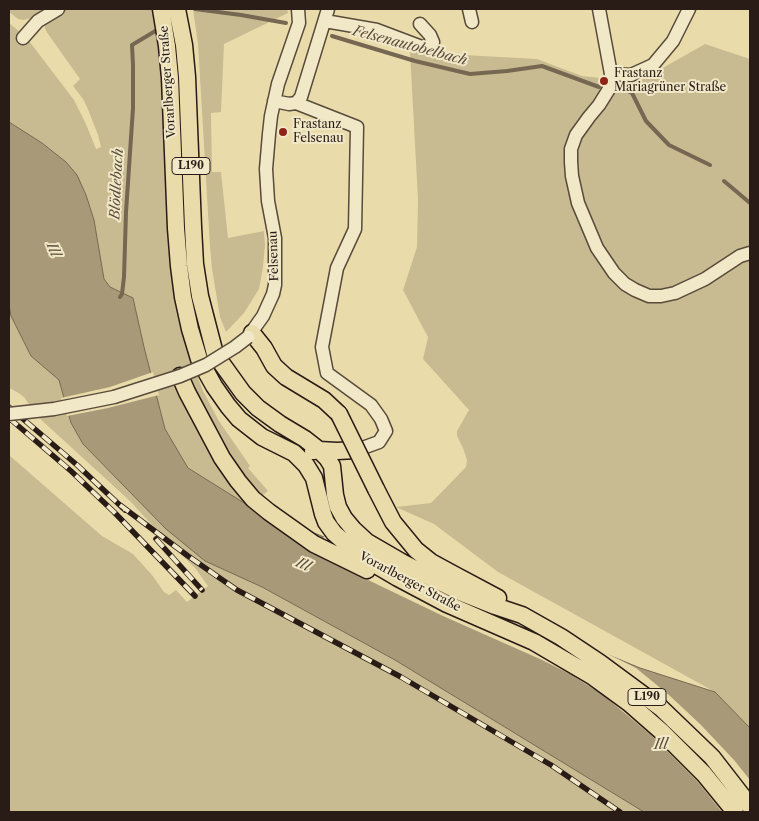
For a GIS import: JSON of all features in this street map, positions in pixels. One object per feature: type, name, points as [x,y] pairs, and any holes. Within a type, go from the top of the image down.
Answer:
[{"type":"main road","name":"Vorarlberger Straße","points":[[161,9],[170,78],[176,228],[183,297],[199,359],[228,406],[239,419],[262,437],[294,453],[306,465],[314,478],[322,514],[326,522],[334,533],[359,555],[447,604],[534,642],[592,676],[629,703],[661,731],[704,774],[735,812]]},
{"type":"main road","name":"Vorarlberger Straße","points":[[177,9],[184,45],[187,77],[195,264],[200,296],[215,354],[243,393],[258,408],[319,450],[327,458],[332,466],[333,484],[338,507],[354,530],[368,542],[404,564],[465,587]]},
{"type":"main road","points":[[250,335],[264,348],[274,366],[286,377],[324,400],[339,414],[393,522],[416,550],[431,562],[455,575],[465,587]]},
{"type":"main road","points":[[180,376],[194,407],[222,458],[238,482],[253,499],[314,544],[377,575],[398,578]]},
{"type":"main road","points":[[294,453],[319,450],[357,450]]},
{"type":"main road","points":[[314,478],[319,450]]},
{"type":"main road","points":[[333,484],[338,471],[357,450]]},
{"type":"main road","name":"L190","points":[[465,587],[503,601],[522,615],[600,663],[661,708],[712,756],[750,806]]},
{"type":"street","points":[[23,38],[38,21],[58,9]]},
{"type":"street","name":"Felsenau","points":[[9,414],[54,409],[114,396],[180,376],[206,365],[236,347],[250,335],[263,316],[275,285],[275,238],[268,201],[266,169],[274,101],[299,23],[298,9]]},
{"type":"street","points":[[469,9],[472,22]]},
{"type":"street","points":[[599,9],[611,74],[609,89],[576,136],[571,149],[572,176],[578,203],[597,248],[625,284],[649,296],[675,293],[705,279],[740,256],[750,253]]},
{"type":"street","points":[[611,74],[631,75],[653,65],[673,41],[689,9]]},
{"type":"street","points":[[296,103],[301,97],[327,15],[429,47],[433,42],[430,34],[420,24]]},
{"type":"street","points":[[274,101],[289,104],[296,103],[357,127],[354,229],[337,268],[322,347],[327,373],[371,405],[381,419],[386,431],[379,442],[357,450]]},
{"type":"shaded area","points":[[9,9],[50,9],[36,17],[23,20],[18,19],[9,12]]},
{"type":"shaded area","points":[[66,9],[152,9],[161,79],[167,229],[175,299],[182,332],[203,391],[219,421],[250,466],[248,468],[268,491],[249,506],[188,468],[165,429],[133,299],[110,287],[104,279],[94,220],[86,195],[66,162],[42,143],[9,122],[9,23],[26,37],[74,100],[96,149],[101,147],[87,107],[73,86],[80,79],[46,31],[44,24]]},
{"type":"shaded area","points":[[193,9],[287,9],[288,13],[224,44],[221,112],[211,113],[212,172],[221,172],[228,238],[264,231],[265,245],[259,289],[244,313],[226,332],[220,317],[212,269],[198,44]]},
{"type":"shaded area","points":[[705,44],[750,59],[750,728],[715,692],[498,572],[434,524],[396,507],[431,503],[466,467],[467,460],[457,436],[457,431],[469,410],[423,359],[428,337],[403,290],[417,247],[418,200],[410,52],[537,59],[582,76],[638,82]]},
{"type":"shaded area","points":[[9,305],[11,316],[31,356],[59,380],[71,423],[83,444],[205,561],[262,587],[395,660],[644,812],[9,812],[9,455],[102,536],[133,554],[164,592],[169,595],[176,590],[187,602],[208,586],[195,568],[130,501],[37,416],[24,397],[9,388]]},
{"type":"water","name":"Ill","points":[[9,122],[42,143],[66,162],[77,175],[94,220],[104,279],[110,287],[133,298],[165,429],[188,468],[249,506],[640,668],[715,692],[750,728],[750,812],[644,812],[395,660],[262,587],[205,561],[166,529],[83,444],[71,423],[59,380],[31,356],[11,316],[9,305]]},
{"type":"pier","points":[[153,372],[159,395],[67,416],[61,398],[110,387]]},
{"type":"pier","points":[[303,528],[323,538],[326,535],[590,645],[636,668],[701,725],[750,780],[750,812],[722,812],[697,781],[652,736],[603,695],[570,674],[339,566],[297,541]]},
{"type":"waterway","name":"Felsenautobelbach","points":[[195,9],[286,23]]},
{"type":"waterway","name":"Blödlebach","points":[[120,297],[124,277],[133,108],[132,45],[157,30]]},
{"type":"waterway","name":"Felsenautobelbach","points":[[332,36],[415,61],[470,74],[542,66],[599,87]]},
{"type":"waterway","name":"Felsenautobelbach","points":[[622,88],[632,93],[646,121],[669,145],[710,165]]},
{"type":"waterway","name":"Felsenautobelbach","points":[[724,181],[750,203]]},
{"type":"railway","points":[[9,407],[77,465],[125,510]]},
{"type":"railway","points":[[9,418],[71,471],[114,512],[195,596]]},
{"type":"railway","points":[[120,505],[237,590],[401,677],[551,765],[620,812]]},
{"type":"railway","points":[[156,539],[202,590]]},
{"type":"place","name":"Frastanz Mariagrüner Straße","points":[[604,81]]},
{"type":"place","name":"Frastanz Felsenau","points":[[283,132]]}]
